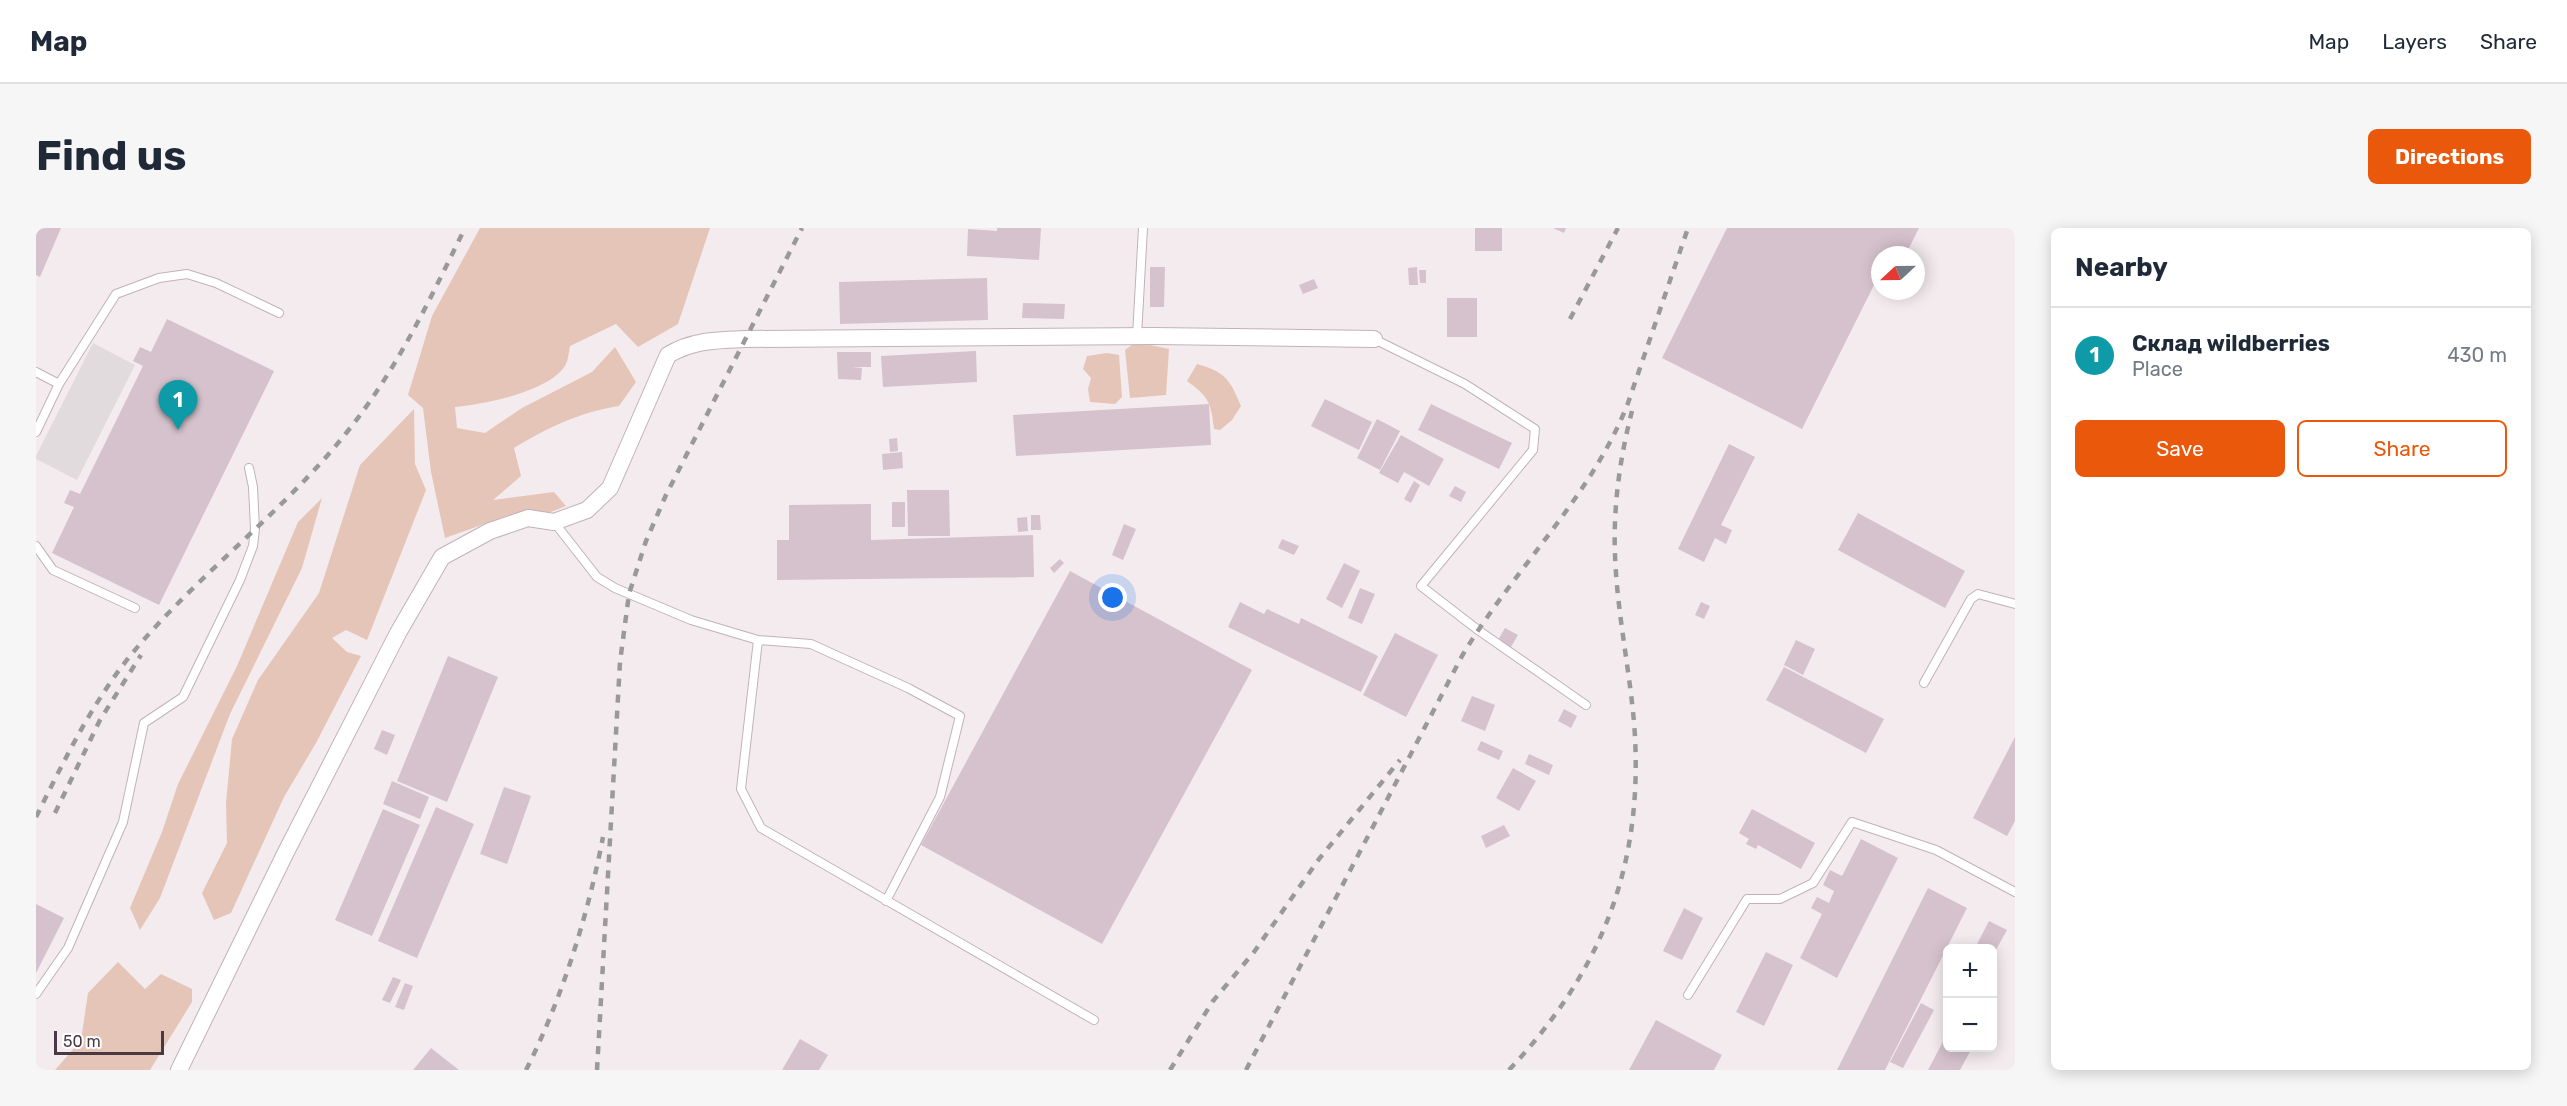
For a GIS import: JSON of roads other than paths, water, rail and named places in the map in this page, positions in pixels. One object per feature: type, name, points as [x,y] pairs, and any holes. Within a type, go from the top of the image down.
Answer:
[{"type":"street","points":[[179,1070],[398,633],[442,557],[490,531],[528,518],[554,522],[587,510],[610,488],[668,355],[684,345],[704,341],[745,339],[1137,336],[1374,339]]},
{"type":"lane","points":[[1137,336],[1143,228]]},
{"type":"lane","points":[[36,432],[59,384],[116,294],[159,278],[187,274],[216,283],[279,313]]},
{"type":"lane","points":[[1374,339],[1466,384],[1535,429],[1533,450],[1422,586],[1478,630],[1586,705]]},
{"type":"lane","points":[[36,372],[59,384]]},
{"type":"lane","points":[[36,994],[68,948],[123,822],[144,723],[183,697],[240,580],[253,546],[255,529],[253,487],[249,468]]},
{"type":"lane","points":[[554,522],[589,569],[604,583],[692,620],[758,640],[811,644],[908,687],[960,716],[940,797],[886,901]]},
{"type":"lane","points":[[36,546],[53,570],[135,608]]},
{"type":"lane","points":[[1924,682],[1971,599],[1978,594],[2015,604]]},
{"type":"lane","points":[[758,640],[741,789],[761,828],[1094,1020]]},
{"type":"lane","points":[[1688,995],[1747,899],[1780,899],[1813,883],[1852,822],[1936,850],[2015,892]]},
{"type":"railway","points":[[36,817],[96,705],[141,643],[298,487],[365,408],[412,333],[465,228]]},
{"type":"railway","points":[[597,1070],[620,662],[629,594],[646,541],[666,495],[802,228]]},
{"type":"railway","points":[[1570,319],[1618,228]]},
{"type":"railway","points":[[1246,1070],[1462,656],[1504,593],[1573,501],[1613,437],[1628,403],[1688,228]]},
{"type":"railway","points":[[1509,1070],[1542,1032],[1570,993],[1593,952],[1611,910],[1624,867],[1632,821],[1636,773],[1634,722],[1616,576],[1615,519],[1618,482],[1632,411]]},
{"type":"railway","points":[[55,813],[100,720],[141,655]]},
{"type":"railway","points":[[1170,1070],[1213,1001],[1254,952],[1319,859],[1400,760]]},
{"type":"railway","points":[[526,1070],[551,1015],[582,926],[603,837]]},
{"type":"place","name":"Склад wildberries","points":[[178,430]]}]
